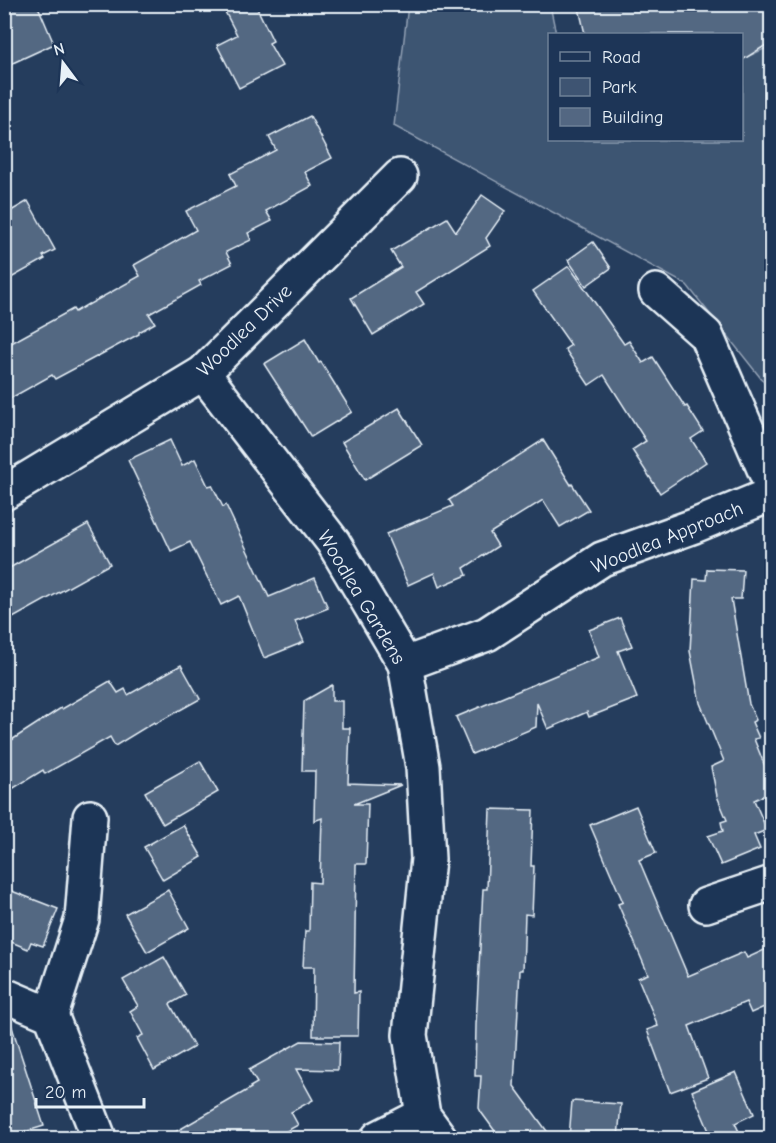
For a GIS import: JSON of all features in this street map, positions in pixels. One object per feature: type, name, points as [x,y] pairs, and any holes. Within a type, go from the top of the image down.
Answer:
[{"type":"street","name":"Woodlea Drive","points":[[4,493],[203,373],[400,176]]},
{"type":"street","points":[[656,291],[706,335],[771,487]]},
{"type":"street","name":"Woodlea Gardens","points":[[203,373],[333,542],[405,664],[423,767],[428,859],[410,1035],[432,1127]]},
{"type":"street","name":"Woodlea Approach","points":[[405,664],[487,634],[602,559],[694,526],[771,494]]},
{"type":"street","points":[[90,817],[82,919],[51,1015],[99,1138]]},
{"type":"street","points":[[706,905],[771,883]]},
{"type":"street","points":[[4,995],[51,1015]]},
{"type":"street","points":[[378,1138],[432,1127]]},
{"type":"green space","points":[[408,5],[550,5],[556,33],[548,33],[548,141],[743,141],[743,59],[771,46],[771,391],[687,285],[394,126]]},
{"type":"building","points":[[4,4],[37,4],[54,44],[4,67]]},
{"type":"building","points":[[221,4],[255,4],[273,41],[269,43],[282,66],[239,88],[217,45],[237,35]]},
{"type":"building","points":[[578,4],[771,4],[771,42],[743,60],[743,33],[585,33]]},
{"type":"building","points":[[310,116],[332,158],[305,172],[312,186],[266,211],[272,221],[248,233],[251,240],[226,252],[232,264],[199,281],[201,285],[149,314],[155,323],[139,334],[55,379],[52,375],[4,402],[4,347],[73,309],[75,312],[140,276],[134,265],[196,230],[186,211],[236,186],[230,174],[276,150],[269,137]]},
{"type":"building","points":[[482,195],[505,211],[486,238],[490,246],[416,292],[424,304],[373,335],[351,298],[401,267],[391,251],[447,218],[456,232]]},
{"type":"building","points":[[28,201],[55,250],[43,256],[45,259],[4,282],[4,215]]},
{"type":"building","points":[[593,242],[611,268],[586,286],[568,260]]},
{"type":"building","points":[[569,266],[624,344],[629,341],[643,363],[653,357],[703,431],[691,439],[706,462],[660,493],[632,450],[646,441],[604,375],[589,385],[565,349],[571,345],[533,291]]},
{"type":"building","points":[[305,339],[352,412],[311,437],[264,364]]},
{"type":"building","points":[[399,408],[422,445],[365,480],[342,442]]},
{"type":"building","points":[[170,440],[182,466],[195,459],[208,486],[212,485],[223,507],[226,505],[269,597],[315,578],[328,608],[295,621],[304,642],[264,658],[239,596],[221,605],[190,542],[171,551],[128,460]]},
{"type":"building","points":[[543,440],[589,510],[560,527],[543,500],[490,533],[498,546],[464,568],[467,575],[439,587],[434,573],[408,585],[386,534],[453,506],[449,500]]},
{"type":"building","points":[[88,524],[110,564],[4,623],[4,571]]},
{"type":"building","points":[[707,569],[743,570],[741,599],[731,599],[749,704],[756,720],[752,722],[759,738],[754,739],[771,781],[771,792],[754,800],[767,830],[754,835],[760,849],[721,865],[708,836],[723,831],[721,822],[727,820],[717,796],[711,767],[724,761],[700,703],[690,651],[694,579],[706,580]]},
{"type":"building","points":[[620,618],[632,646],[618,651],[637,698],[589,717],[587,712],[548,729],[537,703],[536,727],[472,754],[456,717],[599,657],[589,630]]},
{"type":"building","points":[[181,665],[200,699],[155,724],[154,722],[115,746],[110,737],[45,774],[43,770],[4,794],[4,745],[61,708],[110,681],[118,693],[125,689],[128,695]]},
{"type":"building","points":[[332,685],[332,701],[342,701],[342,728],[350,728],[348,783],[401,785],[354,804],[368,804],[366,864],[356,864],[354,993],[359,992],[358,1036],[313,1036],[314,967],[303,967],[305,931],[309,931],[310,882],[320,883],[322,818],[314,821],[315,771],[302,771],[304,701]]},
{"type":"building","points":[[200,761],[218,792],[163,824],[145,792]]},
{"type":"building","points":[[636,806],[656,853],[639,860],[688,976],[744,952],[747,958],[771,947],[771,1004],[751,1013],[746,1002],[689,1026],[708,1078],[670,1092],[647,1030],[658,1026],[638,978],[648,974],[618,904],[623,902],[590,825]]},
{"type":"building","points":[[490,809],[533,810],[532,915],[525,914],[514,1086],[552,1138],[500,1138],[479,1108],[481,1076],[475,1076],[476,1025],[483,889],[487,889]]},
{"type":"building","points":[[183,825],[202,857],[163,880],[144,847]]},
{"type":"building","points":[[4,888],[58,909],[43,946],[31,942],[28,949],[4,939]]},
{"type":"building","points":[[168,890],[189,928],[147,952],[125,914]]},
{"type":"building","points":[[164,957],[186,995],[170,1004],[194,1047],[154,1070],[137,1038],[143,1035],[130,1011],[138,1006],[123,980]]},
{"type":"building","points":[[4,1024],[11,1024],[44,1126],[5,1138]]},
{"type":"building","points":[[301,1041],[339,1042],[338,1070],[296,1069],[313,1100],[291,1112],[298,1125],[274,1138],[165,1138],[251,1088],[257,1083],[249,1070]]},
{"type":"building","points":[[736,1072],[754,1114],[735,1123],[742,1138],[712,1138],[692,1091]]},
{"type":"building","points":[[572,1101],[621,1104],[618,1138],[569,1138]]}]
